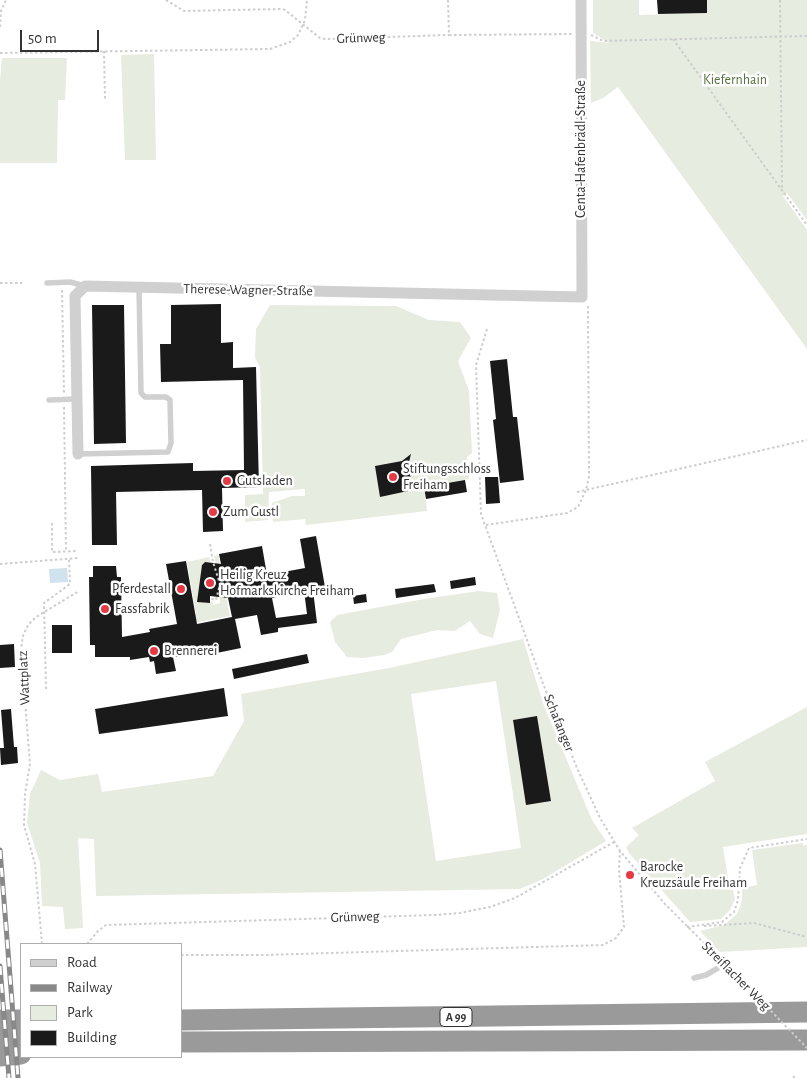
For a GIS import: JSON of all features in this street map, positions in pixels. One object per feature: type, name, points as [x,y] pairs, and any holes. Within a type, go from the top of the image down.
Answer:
[{"type":"highway","name":"A 99","points":[[182,1020],[807,1012]]},
{"type":"highway","points":[[0,1020],[20,1020]]},
{"type":"highway","points":[[0,1040],[20,1041]]},
{"type":"highway","name":"A 99","points":[[182,1042],[807,1040]]},
{"type":"highway","points":[[0,1056],[20,1054]]},
{"type":"street","name":"Centa-Hafenbrädl-Straße","points":[[581,0],[582,297]]},
{"type":"street","name":"Therese-Wagner-Straße","points":[[85,286],[582,297]]},
{"type":"street","points":[[78,454],[75,296],[85,286]]},
{"type":"lane","points":[[47,283],[70,282],[85,286]]},
{"type":"lane","points":[[78,454],[168,452],[171,443],[170,400],[166,397],[145,397],[142,393],[138,288]]},
{"type":"lane","points":[[49,400],[77,399]]},
{"type":"lane","points":[[694,978],[706,975],[718,968],[722,962]]},
{"type":"path","points":[[0,27],[2,11],[6,0]]},
{"type":"path","name":"Grünweg","points":[[166,0],[184,10],[282,9],[320,38],[325,39],[581,33]]},
{"type":"path","points":[[0,53],[270,49],[290,42],[298,34],[303,25],[307,0]]},
{"type":"path","points":[[448,0],[449,36]]},
{"type":"path","points":[[780,0],[782,190]]},
{"type":"path","points":[[581,33],[587,33],[603,41],[807,36]]},
{"type":"path","points":[[673,39],[807,225]]},
{"type":"path","points":[[104,51],[105,101]]},
{"type":"path","points":[[62,282],[66,552]]},
{"type":"path","points":[[0,283],[22,283]]},
{"type":"path","name":"Schafanger","points":[[487,329],[476,365],[482,514],[542,681],[577,768],[600,818],[620,851],[665,904]]},
{"type":"path","points":[[577,492],[807,440]]},
{"type":"path","points":[[486,525],[567,513],[578,506],[586,490]]},
{"type":"path","points":[[52,523],[52,552],[78,551]]},
{"type":"path","points":[[210,544],[220,584],[216,600],[211,599]]},
{"type":"path","points":[[46,689],[44,603],[70,584],[69,558]]},
{"type":"path","points":[[0,564],[78,558]]},
{"type":"path","name":"Wattplatz","points":[[42,943],[36,864],[24,825],[25,794],[30,764],[21,649],[23,636],[28,625],[36,617],[79,591]]},
{"type":"path","points":[[687,927],[722,922],[734,912],[738,900],[740,868],[749,848],[807,839]]},
{"type":"path","name":"Grünweg","points":[[88,943],[98,930],[106,925],[435,915],[483,909],[515,898],[615,842]]},
{"type":"path","points":[[182,955],[263,955],[604,945],[616,938],[624,927],[619,870],[620,851]]},
{"type":"path","name":"Streiflacher Weg","points":[[665,904],[807,1048]]},
{"type":"path","points":[[687,927],[754,923],[807,937]]},
{"type":"green space","name":"Kiefernhain","points":[[593,0],[639,0],[639,15],[706,13],[707,0],[807,0],[807,220],[787,193],[783,196],[807,230],[807,349],[618,87],[603,98],[591,103],[590,41],[609,43],[593,33]]},
{"type":"green space","points":[[154,54],[156,160],[125,160],[121,55]]},
{"type":"green space","points":[[2,58],[67,58],[65,100],[58,100],[57,163],[0,163],[0,81]]},
{"type":"green space","points":[[270,305],[396,306],[429,320],[460,322],[471,338],[458,361],[469,391],[472,453],[467,457],[469,479],[424,487],[427,511],[306,525],[305,519],[273,522],[272,503],[292,496],[305,496],[305,489],[269,492],[268,520],[245,522],[245,495],[263,494],[260,367],[255,358],[256,329]]},
{"type":"green space","points":[[218,555],[230,616],[193,623],[191,615],[196,614],[187,562],[209,557],[211,563],[204,562],[202,565],[199,602],[213,602],[213,605],[220,603],[220,593],[222,590],[214,556]]},
{"type":"green space","points":[[479,591],[497,593],[500,610],[493,638],[480,634],[470,621],[455,631],[437,630],[401,639],[392,652],[384,655],[363,658],[347,657],[335,642],[330,622],[337,615]]},
{"type":"green space","points":[[523,639],[544,706],[592,820],[606,841],[543,879],[520,889],[96,896],[94,839],[78,838],[83,928],[65,929],[63,907],[42,906],[40,863],[27,823],[30,794],[41,770],[60,780],[98,774],[102,792],[213,776],[244,721],[241,694],[389,668]],"holes":[[[496,681],[521,848],[436,861],[411,694]],[[537,716],[551,801],[513,720]]]},
{"type":"green space","points":[[807,707],[807,834],[723,847],[730,890],[733,890],[735,899],[730,910],[721,919],[690,922],[629,853],[626,847],[639,835],[632,828],[715,781],[705,762]]},
{"type":"green space","points":[[803,843],[803,846],[807,845],[807,947],[720,952],[700,931],[724,925],[737,914],[742,901],[742,888],[757,885],[752,850]]},
{"type":"water","points":[[67,568],[68,582],[50,583],[49,569]]},
{"type":"building","points":[[657,0],[707,0],[707,13],[658,14]]},
{"type":"building","points":[[221,304],[221,343],[233,342],[233,368],[256,367],[259,487],[222,488],[223,531],[203,532],[202,490],[116,492],[117,545],[92,545],[91,466],[193,463],[193,471],[244,470],[243,380],[161,382],[160,344],[171,344],[171,305]]},
{"type":"building","points":[[92,305],[124,305],[126,443],[94,444]]},
{"type":"building","points":[[507,359],[513,417],[517,417],[524,480],[500,483],[493,420],[496,419],[490,361]]},
{"type":"building","name":"Stiftungsschloss Freiham","points":[[411,454],[408,466],[413,488],[408,489],[408,491],[380,497],[375,466],[402,461]]},
{"type":"building","points":[[485,477],[498,477],[500,503],[486,504]]},
{"type":"building","points":[[465,480],[467,492],[426,499],[424,487]]},
{"type":"building","points":[[316,536],[325,587],[313,590],[317,623],[278,628],[278,632],[261,635],[257,615],[235,619],[241,648],[197,657],[195,648],[176,651],[177,657],[173,657],[176,671],[156,674],[154,661],[150,662],[149,657],[130,660],[130,657],[95,657],[95,645],[90,645],[89,577],[93,577],[93,566],[116,566],[117,577],[121,577],[122,637],[150,632],[149,629],[177,624],[166,564],[186,561],[197,624],[232,617],[228,598],[210,596],[210,603],[197,602],[202,565],[205,562],[221,564],[219,554],[262,546],[267,575],[305,568],[300,539]],"holes":[[[304,591],[307,614],[276,618],[272,598]]]},
{"type":"building","points":[[475,577],[476,585],[451,589],[450,581]]},
{"type":"building","points":[[434,584],[436,592],[396,598],[395,589]]},
{"type":"building","points":[[366,594],[367,602],[354,604],[353,596]]},
{"type":"building","points":[[52,625],[72,625],[72,653],[52,653]]},
{"type":"building","points":[[14,644],[15,667],[0,668],[0,645]]},
{"type":"building","points":[[307,654],[309,663],[234,679],[232,669]]},
{"type":"building","points":[[224,688],[228,716],[99,734],[95,709]]},
{"type":"building","points":[[11,709],[14,747],[17,747],[18,763],[1,765],[0,748],[4,748],[1,710]]},
{"type":"building","points":[[537,716],[551,801],[526,805],[513,720]]},
{"type":"railway","points":[[0,850],[18,1078]]},
{"type":"railway","points":[[0,966],[9,1078]]},
{"type":"place","name":"Stiftungsschloss Freiham","points":[[393,477]]},
{"type":"place","name":"Gutsladen","points":[[227,481]]},
{"type":"place","name":"Zum Gustl","points":[[213,512]]},
{"type":"place","name":"Heilig Kreuz Hofmarkskirche Freiham","points":[[210,583]]},
{"type":"place","name":"Pferdestall","points":[[181,589]]},
{"type":"place","name":"Fassfabrik","points":[[105,609]]},
{"type":"place","name":"Brennerei","points":[[154,651]]},
{"type":"place","name":"Barocke Kreuzsäule Freiham","points":[[630,875]]}]
